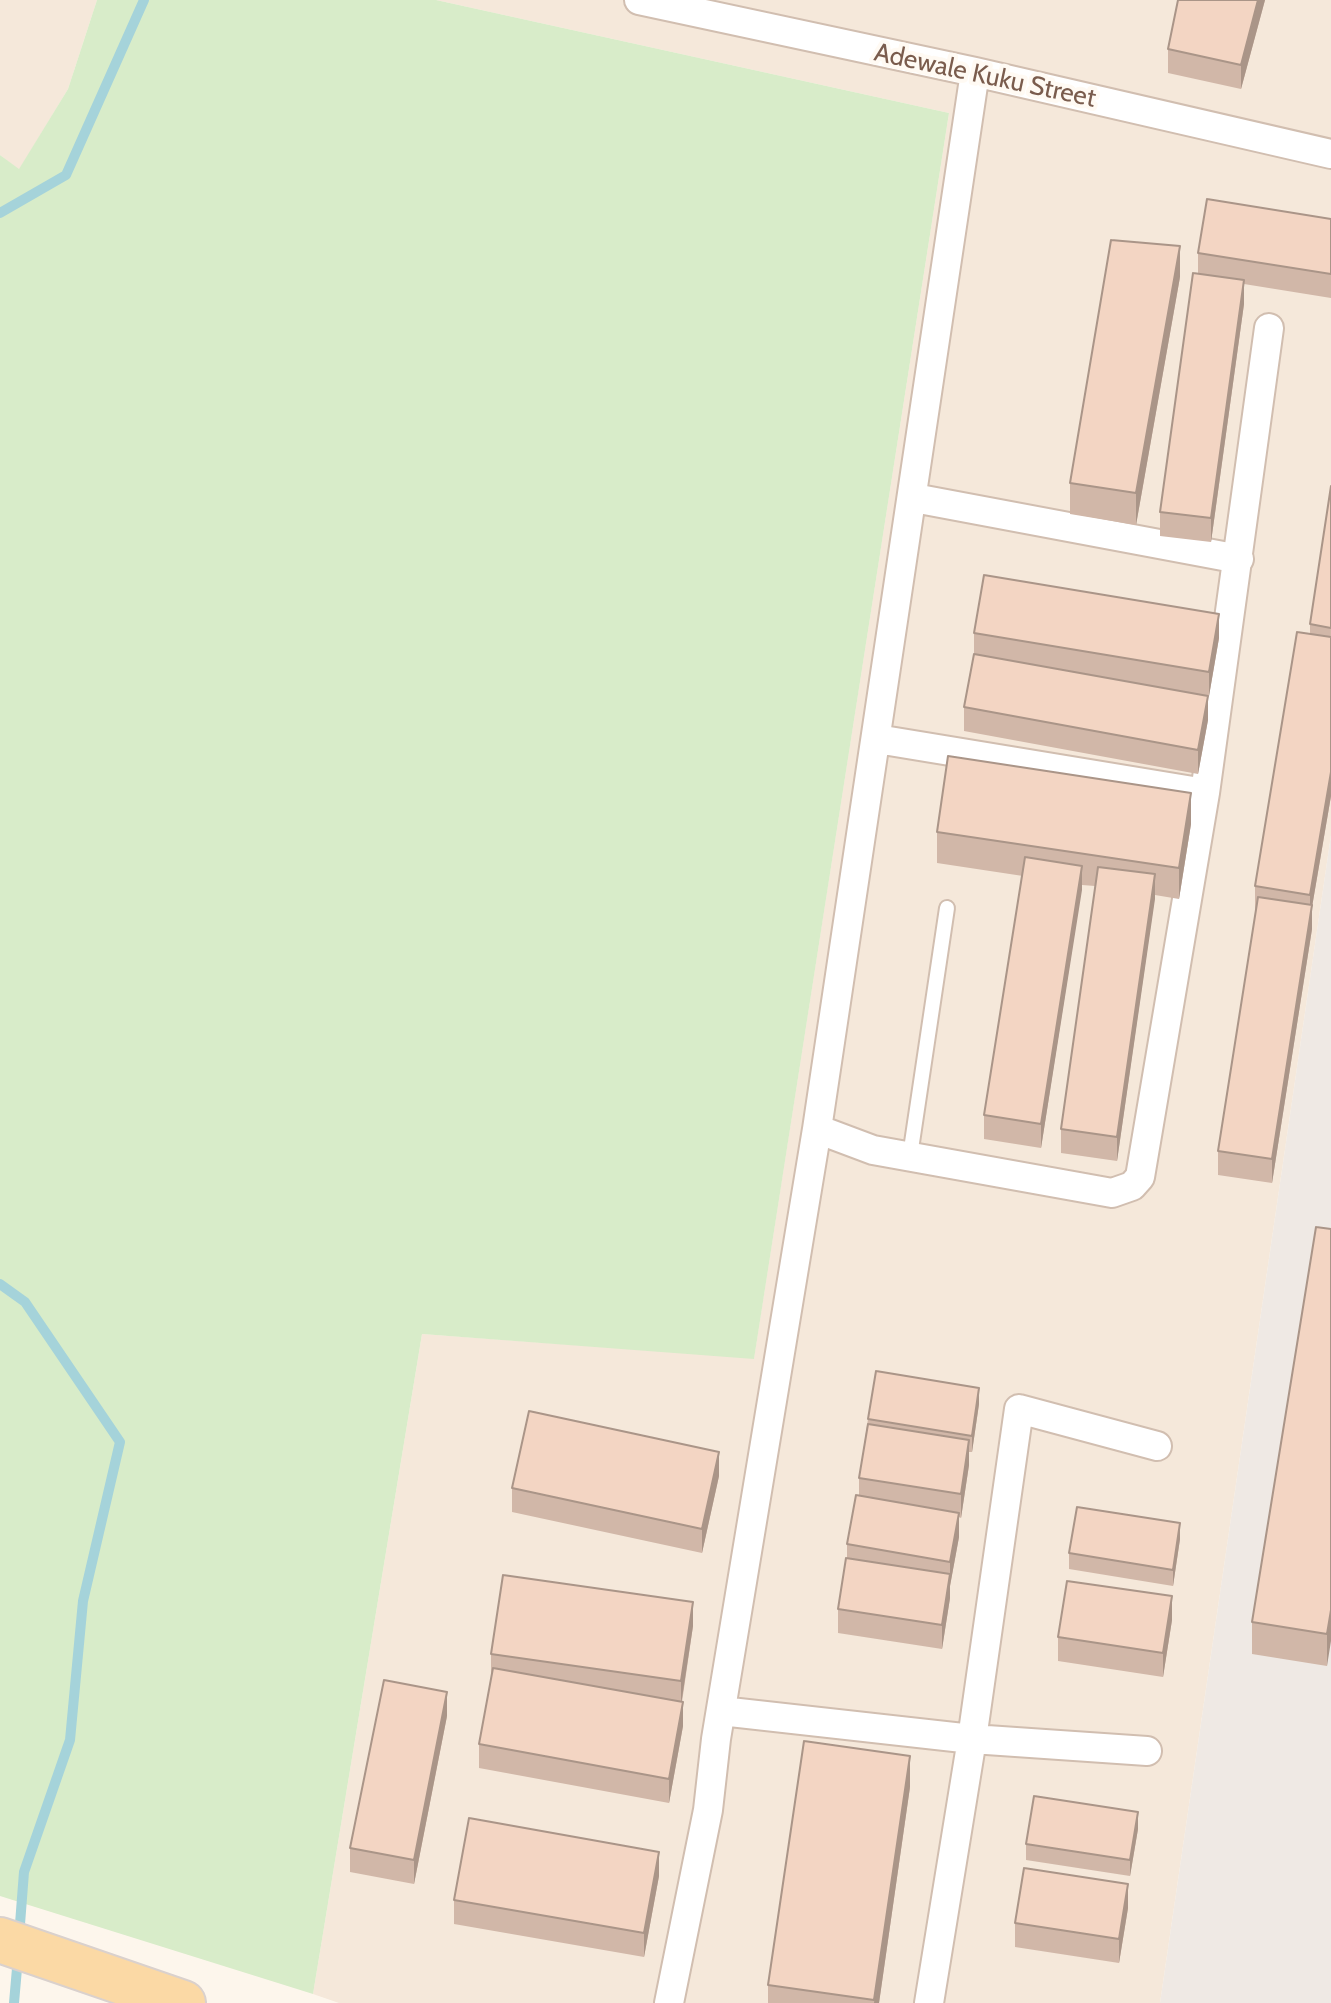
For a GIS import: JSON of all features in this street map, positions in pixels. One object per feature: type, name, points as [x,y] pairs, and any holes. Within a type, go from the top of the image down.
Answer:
[{"type":"main road","points":[[0,1940],[183,2003]]},
{"type":"street","name":"Adewale Kuku Street","points":[[639,0],[975,72],[1331,154]]},
{"type":"street","points":[[669,2003],[708,1810],[721,1711],[817,1129],[914,498],[975,72]]},
{"type":"street","points":[[817,1129],[873,1150],[1112,1193],[1132,1186],[1140,1177],[1205,793],[1269,328]]},
{"type":"street","points":[[914,498],[1239,559]]},
{"type":"street","points":[[877,739],[1205,793]]},
{"type":"street","points":[[929,2003],[972,1739],[1019,1409],[1157,1446]]},
{"type":"street","points":[[721,1711],[972,1739],[1147,1751]]},
{"type":"lane","points":[[910,1156],[947,908]]},
{"type":"shaded area","points":[[0,0],[97,0],[68,89],[19,170],[0,155]]},
{"type":"shaded area","points":[[436,0],[1331,0],[1331,835],[1160,2003],[339,2003],[313,1994],[422,1334],[754,1358],[949,113]]},
{"type":"shaded area","points":[[1331,835],[1331,2003],[1160,2003]]},
{"type":"green space","points":[[97,0],[436,0],[949,113],[754,1359],[422,1334],[313,1994],[0,1896],[0,155],[19,169],[68,89]]},
{"type":"building","points":[[1178,0],[1258,0],[1241,65],[1168,49]]},
{"type":"building","points":[[1207,199],[1331,219],[1331,274],[1198,253]]},
{"type":"building","points":[[1111,240],[1180,246],[1136,493],[1070,483]]},
{"type":"building","points":[[1193,273],[1244,280],[1211,518],[1160,512]]},
{"type":"building","points":[[1331,486],[1331,628],[1310,624]]},
{"type":"building","points":[[984,575],[1219,614],[1209,672],[974,633]]},
{"type":"building","points":[[1297,632],[1331,637],[1331,772],[1310,895],[1255,886]]},
{"type":"building","points":[[974,654],[1208,696],[1198,750],[964,707]]},
{"type":"building","points":[[948,756],[1191,793],[1179,868],[937,832]]},
{"type":"building","points":[[1025,857],[1082,866],[1041,1124],[984,1115]]},
{"type":"building","points":[[1098,867],[1155,874],[1117,1137],[1061,1129]]},
{"type":"building","points":[[1258,897],[1312,905],[1272,1159],[1218,1151]]},
{"type":"building","points":[[1316,1227],[1331,1229],[1331,1610],[1327,1634],[1252,1622]]},
{"type":"building","points":[[876,1371],[979,1388],[972,1436],[868,1419]]},
{"type":"building","points":[[529,1411],[719,1452],[702,1529],[512,1488]]},
{"type":"building","points":[[868,1424],[969,1440],[961,1494],[859,1478]]},
{"type":"building","points":[[856,1495],[959,1513],[950,1562],[847,1544]]},
{"type":"building","points":[[1077,1507],[1180,1523],[1173,1570],[1069,1553]]},
{"type":"building","points":[[846,1558],[950,1574],[942,1625],[838,1609]]},
{"type":"building","points":[[503,1575],[693,1602],[681,1681],[491,1654]]},
{"type":"building","points":[[1067,1581],[1172,1596],[1163,1653],[1058,1637]]},
{"type":"building","points":[[493,1668],[683,1702],[669,1779],[479,1744]]},
{"type":"building","points":[[384,1680],[447,1692],[414,1860],[350,1848]]},
{"type":"building","points":[[804,1741],[910,1756],[874,2000],[768,1985]]},
{"type":"building","points":[[1034,1796],[1138,1812],[1130,1860],[1026,1844]]},
{"type":"building","points":[[469,1818],[659,1852],[644,1933],[454,1900]]},
{"type":"building","points":[[1024,1868],[1128,1884],[1119,1939],[1015,1923]]},
{"type":"waterway","points":[[0,213],[66,175],[144,0]]},
{"type":"waterway","points":[[0,1284],[25,1302],[120,1442],[83,1601],[70,1740],[24,1872],[19,1937]]},
{"type":"waterway","points":[[14,2003],[18,1957]]}]
